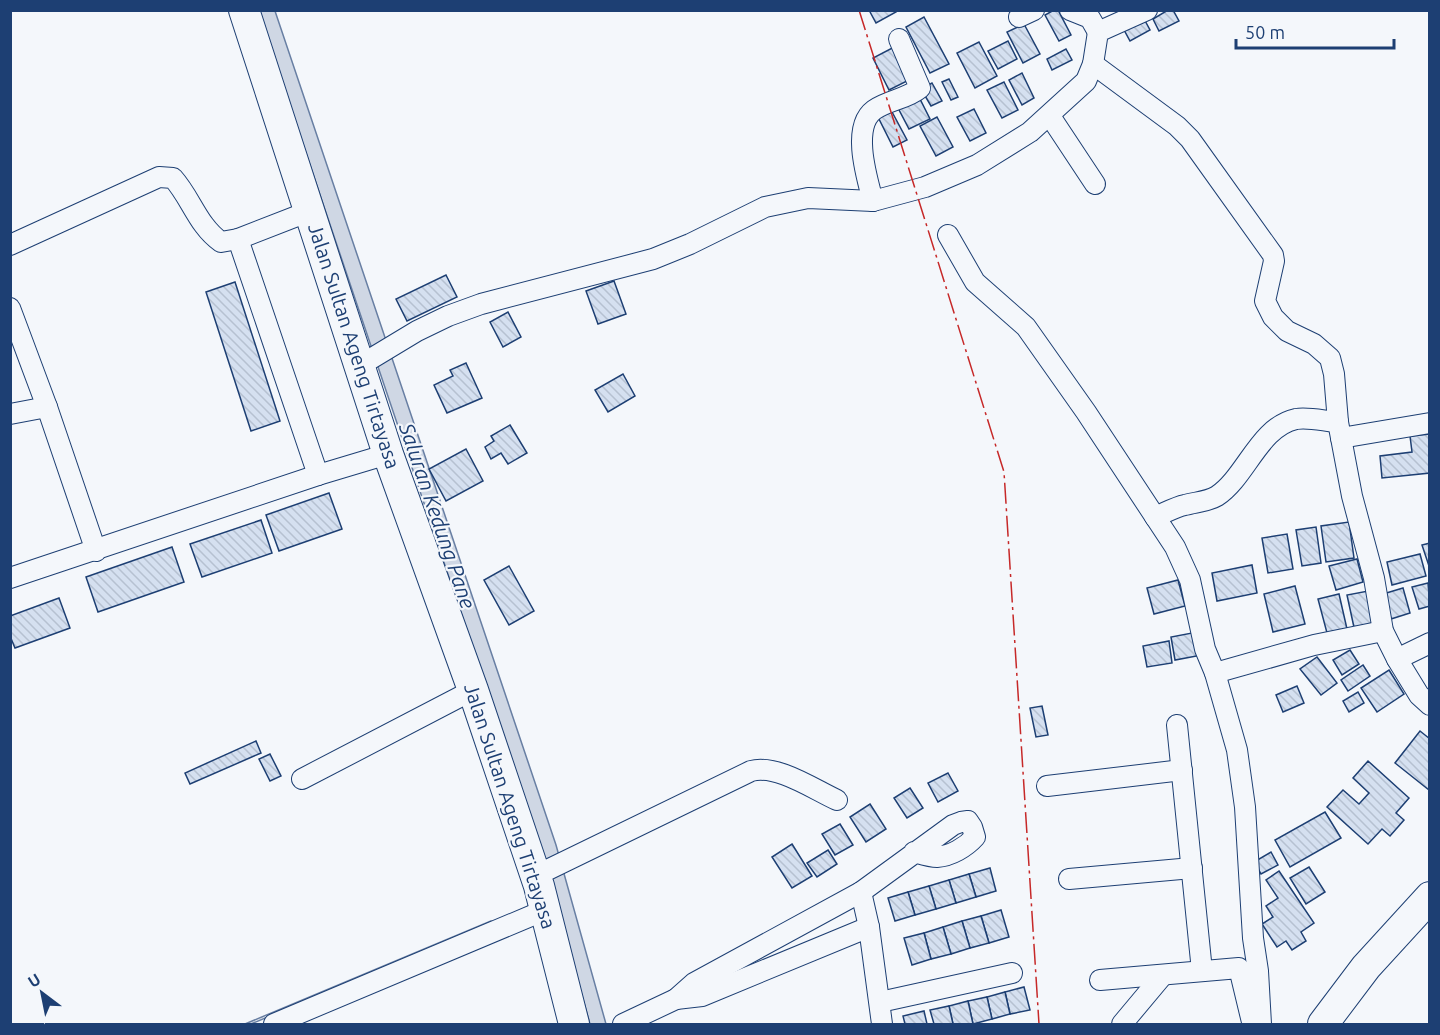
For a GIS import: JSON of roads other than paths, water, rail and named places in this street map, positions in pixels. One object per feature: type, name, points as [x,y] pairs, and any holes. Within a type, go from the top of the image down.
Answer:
[{"type":"main road","name":"Jalan Sultan Ageng Tirtayasa","points":[[244,10],[310,211],[365,362],[388,454],[540,874],[545,910],[574,1024]]},
{"type":"main road","points":[[1323,1024],[1366,966],[1430,897]]},
{"type":"street","points":[[1070,10],[1092,20],[1147,10]]},
{"type":"street","points":[[365,362],[417,331],[481,304],[653,259],[690,244],[765,207],[808,198],[873,201],[925,187],[977,165],[1050,116],[1086,81],[1093,64],[1092,20]]},
{"type":"street","points":[[873,201],[862,147],[865,121],[873,111],[914,94],[921,88],[898,39]]},
{"type":"street","points":[[1093,64],[1191,138],[1273,255],[1274,261],[1265,302],[1273,317],[1287,331],[1314,344],[1330,358],[1334,374],[1339,430],[1352,496],[1374,578],[1383,631],[1396,659],[1419,695],[1430,705]]},
{"type":"street","points":[[1050,116],[1095,184]]},
{"type":"street","points":[[10,245],[159,177],[173,178],[209,234],[220,242],[238,239],[310,211]]},
{"type":"street","points":[[948,235],[975,282],[1026,327],[1086,412],[1174,547],[1190,580],[1205,649],[1215,672],[1237,750],[1243,796],[1261,1024]]},
{"type":"street","points":[[238,239],[318,475]]},
{"type":"street","points":[[10,308],[47,407],[96,551]]},
{"type":"street","points":[[10,414],[47,407]]},
{"type":"street","points":[[1155,517],[1184,505],[1215,498],[1236,478],[1257,448],[1274,430],[1285,423],[1297,419],[1339,430],[1430,423]]},
{"type":"street","points":[[10,578],[318,475],[388,454]]},
{"type":"street","points":[[1215,672],[1314,645],[1383,631]]},
{"type":"street","points":[[1396,659],[1430,643]]},
{"type":"street","points":[[302,779],[473,690]]},
{"type":"street","points":[[1178,725],[1202,971]]},
{"type":"street","points":[[540,874],[761,768],[783,773],[837,800]]},
{"type":"street","points":[[1047,786],[1182,770]]},
{"type":"street","points":[[622,1024],[657,1017],[694,983],[861,892],[914,852]]},
{"type":"street","points":[[1069,879],[1192,868]]},
{"type":"street","points":[[861,892],[869,927],[882,1024]]},
{"type":"street","points":[[274,1024],[545,910]]},
{"type":"street","points":[[675,999],[702,996],[869,927]]},
{"type":"street","points":[[1100,980],[1239,968],[1252,1024]]},
{"type":"street","points":[[880,1002],[1012,973]]},
{"type":"street","points":[[1122,1024],[1163,975]]},
{"type":"water","name":"Saluran Kedung Pane","points":[[258,11],[275,11],[556,845],[606,1024],[590,1024],[541,850]]}]
